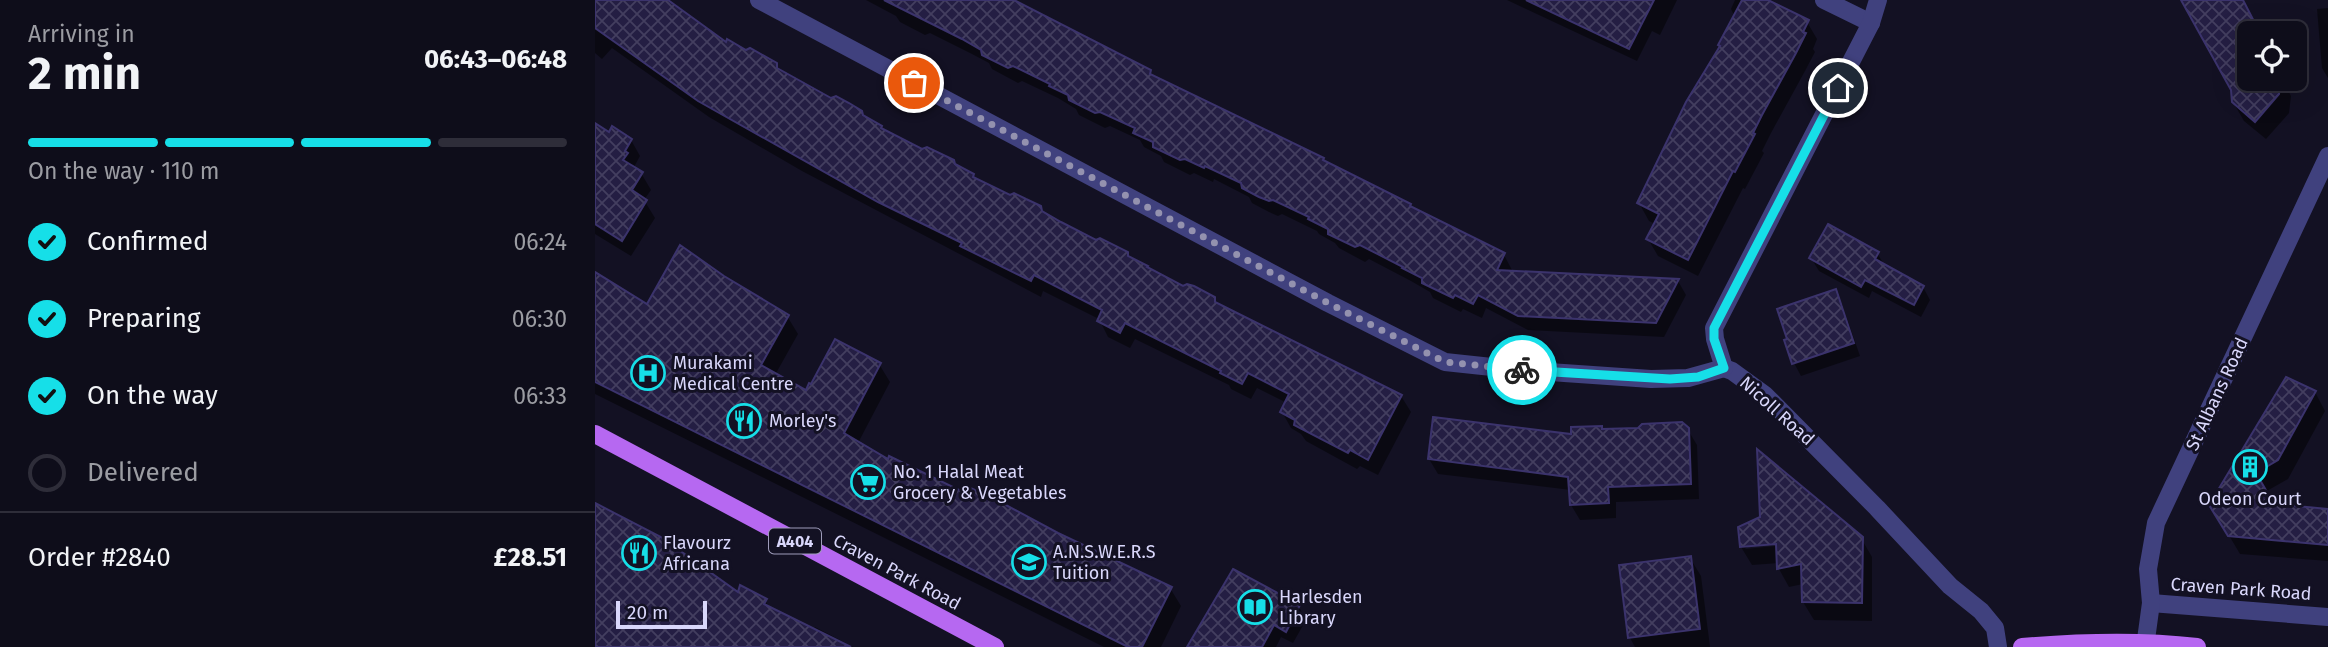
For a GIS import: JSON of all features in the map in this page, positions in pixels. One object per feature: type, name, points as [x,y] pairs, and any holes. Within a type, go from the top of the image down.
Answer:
[{"type":"main road","name":"Craven Park Road","points":[[595,434],[995,647]]},
{"type":"main road","points":[[2022,647],[2078,642],[2197,647]]},
{"type":"street","name":"Nicoll Road","points":[[759,0],[1328,303],[1445,362],[1651,379],[1688,378],[1724,368],[1732,371],[1765,395],[1950,586],[1981,611],[1995,628],[1998,647]]},
{"type":"street","points":[[1824,0],[1871,23]]},
{"type":"street","points":[[1724,368],[1714,339],[1714,328],[1871,23],[1878,0]]},
{"type":"street","name":"St Albans Road","points":[[2146,644],[2151,603],[2148,569],[2156,523],[2328,156]]},
{"type":"street","name":"Craven Park Road","points":[[2151,603],[2328,617]]},
{"type":"building","points":[[595,0],[668,0],[726,42],[727,39],[746,50],[750,48],[777,63],[777,68],[831,98],[836,96],[849,103],[882,126],[881,128],[922,149],[927,147],[954,160],[955,164],[974,174],[973,177],[1041,206],[1042,211],[1061,222],[1096,240],[1100,238],[1128,252],[1128,256],[1183,286],[1194,286],[1215,297],[1215,302],[1402,395],[1368,460],[1350,450],[1348,453],[1294,425],[1295,420],[1280,412],[1289,394],[1248,373],[1242,384],[1125,323],[1120,333],[1097,321],[1102,310],[1034,275],[1031,281],[960,246],[962,243],[878,202],[698,101],[595,28]]},
{"type":"building","points":[[884,0],[1014,0],[1151,70],[1150,74],[1324,158],[1323,160],[1411,204],[1410,206],[1505,253],[1497,270],[1679,279],[1656,323],[1518,316],[1478,295],[1473,304],[1455,295],[1453,298],[1422,283],[1422,278],[1403,267],[1360,245],[1355,247],[1328,234],[1328,229],[1308,219],[1309,217],[1273,200],[1259,197],[1242,188],[1241,183],[1205,166],[1204,168],[1185,159],[1180,160],[1153,147],[1153,142],[1133,133],[1135,128],[1069,100],[1068,95],[1049,86],[1050,84],[982,55],[981,50],[962,39]]},
{"type":"building","points":[[1526,0],[1654,0],[1629,49]]},
{"type":"building","points":[[1742,0],[1768,0],[1809,20],[1796,53],[1688,260],[1646,239],[1659,214],[1637,203],[1686,102],[1720,46],[1718,45]]},
{"type":"building","points":[[2181,0],[2243,0],[2254,21],[2237,21],[2237,91],[2279,91],[2255,122],[2232,102],[2231,90]]},
{"type":"building","points":[[595,123],[609,132],[612,126],[632,139],[623,160],[643,172],[632,190],[647,200],[622,241],[595,224]]},
{"type":"building","points":[[1828,224],[1879,252],[1875,259],[1924,286],[1914,305],[1865,280],[1861,287],[1809,258]]},
{"type":"building","points":[[680,245],[724,276],[789,315],[761,365],[806,390],[835,339],[881,363],[844,433],[888,459],[889,456],[963,492],[966,486],[991,497],[1058,533],[1172,587],[1142,647],[1128,647],[595,382],[595,272],[647,304]]},
{"type":"building","points":[[1836,289],[1854,343],[1792,364],[1777,309]]},
{"type":"building","name":"Odeon Court","points":[[2286,377],[2316,391],[2278,460],[2256,473],[2274,504],[2328,509],[2328,545],[2228,536],[2209,505]]},
{"type":"building","points":[[1433,417],[1571,434],[1571,427],[1638,428],[1642,424],[1682,422],[1689,428],[1691,484],[1608,487],[1609,503],[1570,505],[1568,477],[1428,459]]},
{"type":"building","points":[[1757,449],[1863,537],[1862,603],[1802,602],[1801,564],[1777,569],[1776,544],[1740,547],[1738,527],[1760,517]]},
{"type":"building","points":[[595,503],[661,537],[738,592],[740,585],[767,599],[764,604],[851,647],[595,647]]},
{"type":"building","points":[[1691,556],[1700,629],[1628,638],[1619,565]]},
{"type":"building","name":"Harlesden Library","points":[[1233,569],[1300,605],[1286,632],[1274,625],[1262,647],[1187,647]]},
{"type":"way so far","points":[[914,83],[1328,303],[1445,362],[1522,370]]},
{"type":"place","name":"Murakami Medical Centre","points":[[648,373]]},
{"type":"place","name":"Morley's","points":[[744,421]]},
{"type":"place","name":"Odeon Court","points":[[2250,467]]},
{"type":"place","name":"No. 1 Halal Meat Grocery & Vegetables","points":[[868,482]]},
{"type":"place","name":"Flavourz Africana","points":[[639,553]]},
{"type":"place","name":"A.N.S.W.E.R.S Tuition","points":[[1029,562]]},
{"type":"place","name":"Harlesden Library","points":[[1255,607]]},
{"type":"route","points":[[1522,370],[1670,379],[1698,377],[1724,368],[1714,339],[1714,328],[1838,88]]}]
